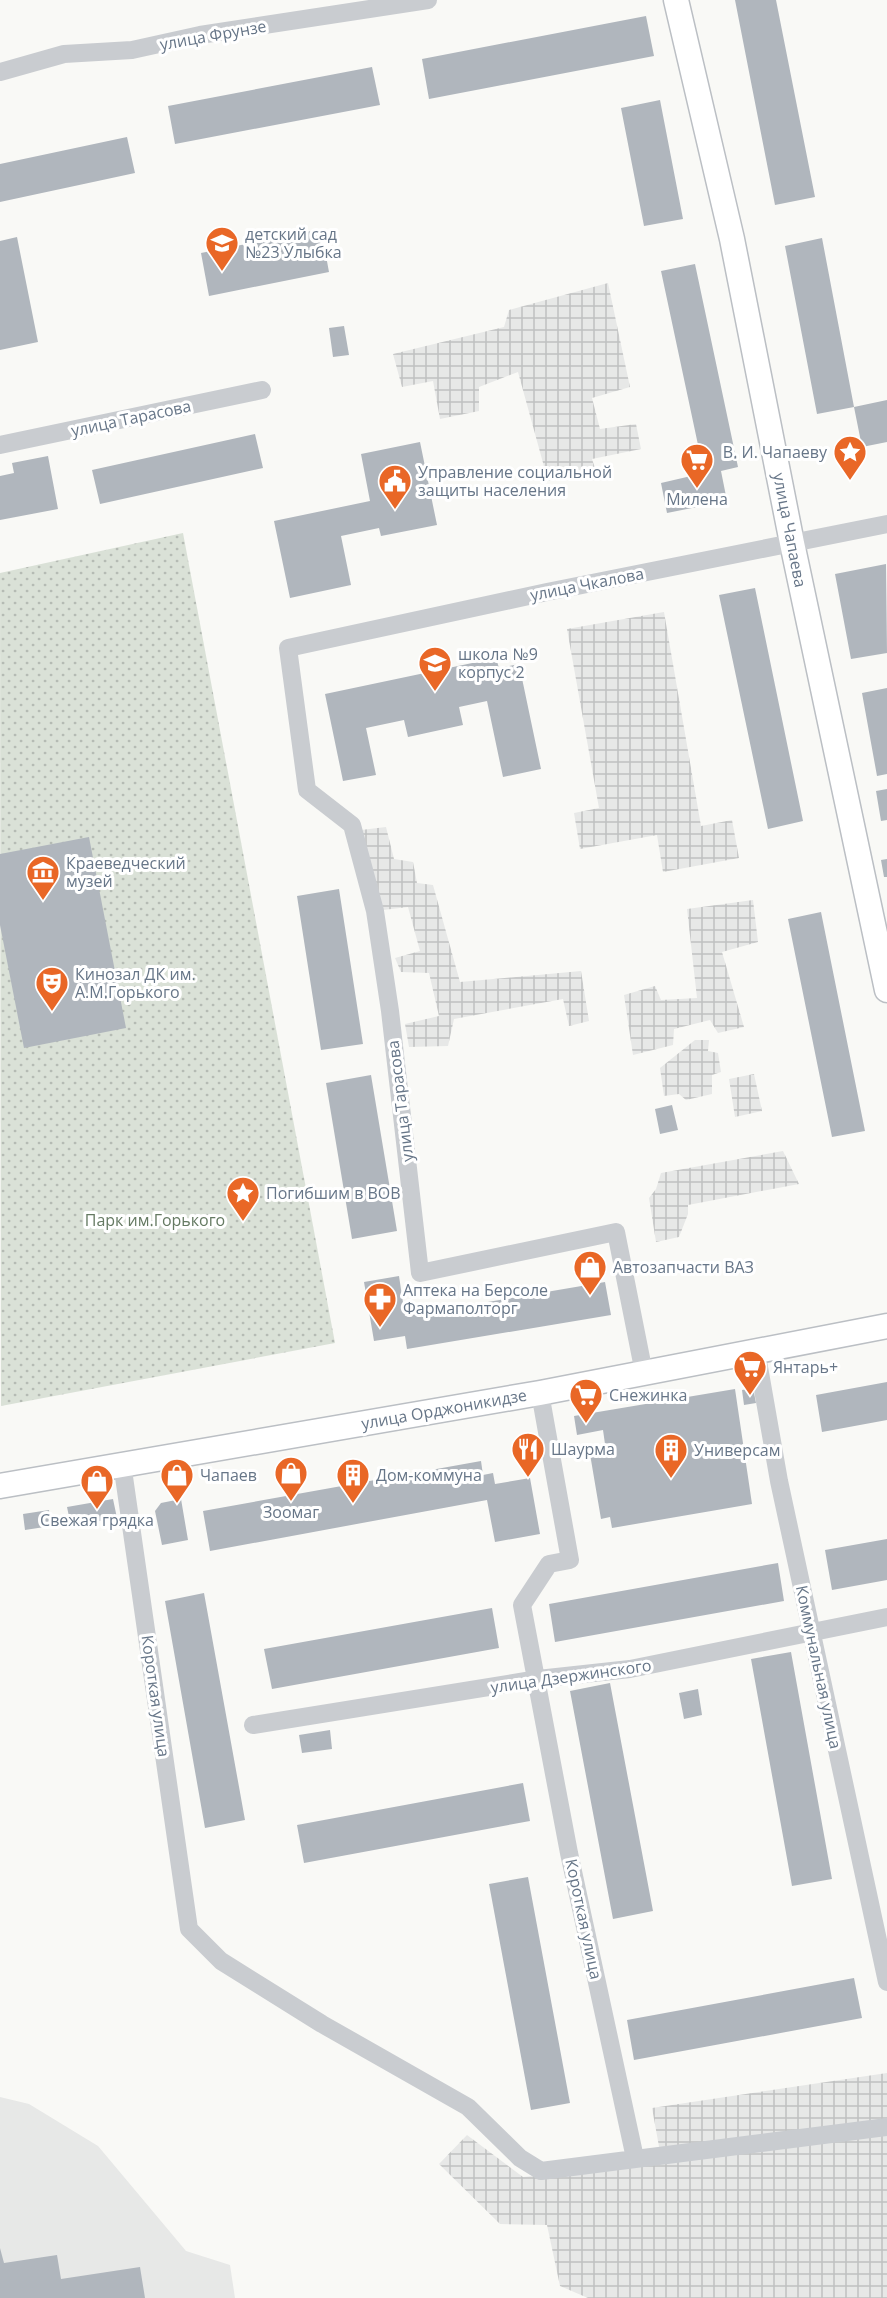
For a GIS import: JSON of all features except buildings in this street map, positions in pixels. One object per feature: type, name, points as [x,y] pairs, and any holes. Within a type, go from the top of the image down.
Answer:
[{"type":"street","name":"улица Фрунзе","points":[[0,72],[64,54],[132,50],[200,35],[428,0]]},
{"type":"street","name":"улица Чапаева","points":[[676,0],[732,239],[792,543],[887,990]]},
{"type":"street","name":"улица Тарасова","points":[[0,445],[262,390]]},
{"type":"street","name":"улица Чкалова","points":[[288,648],[887,524]]},
{"type":"street","name":"улица Тарасова","points":[[288,648],[307,790],[352,825],[375,911],[390,1011],[420,1273],[616,1232],[644,1374]]},
{"type":"street","name":"улица Орджоникидзе","points":[[0,1486],[122,1463],[540,1393],[887,1326]]},
{"type":"street","name":"Коммунальная улица","points":[[756,1350],[779,1481],[887,1982]]},
{"type":"street","name":"Короткая улица","points":[[122,1463],[189,1929],[221,1960],[322,2024],[468,2107],[520,2158],[541,2171],[635,2158],[569,1853],[538,1679],[522,1605],[549,1564],[570,1560],[540,1393]]},
{"type":"street","name":"улица Дзержинского","points":[[253,1725],[538,1679],[630,1669],[887,1617]]},
{"type":"street","points":[[635,2158],[887,2127]]},
{"type":"shaded area","points":[[608,283],[630,387],[592,398],[600,429],[636,424],[641,449],[592,459],[597,474],[548,481],[518,372],[479,387],[479,411],[440,419],[433,381],[402,387],[393,354],[504,327],[509,310]]},
{"type":"shaded area","points":[[664,612],[701,826],[732,820],[739,858],[663,872],[657,835],[580,849],[574,813],[599,808],[567,629]]},
{"type":"shaded area","points":[[386,827],[394,859],[413,862],[417,883],[433,885],[460,982],[581,971],[589,1021],[569,1026],[563,999],[454,1019],[448,1046],[409,1047],[405,1024],[439,1016],[429,973],[401,972],[395,958],[420,951],[408,907],[375,911],[361,830]]},
{"type":"shaded area","points":[[753,900],[758,942],[722,952],[744,1027],[718,1033],[710,1020],[674,1029],[673,1045],[633,1055],[624,995],[655,986],[661,1000],[697,998],[687,909]]},
{"type":"shaded area","points":[[695,1040],[709,1040],[708,1051],[718,1053],[721,1072],[712,1075],[712,1094],[686,1100],[679,1094],[664,1096],[660,1068]]},
{"type":"shaded area","points":[[754,1074],[762,1111],[735,1117],[729,1079]]},
{"type":"shaded area","points":[[783,1151],[799,1184],[688,1205],[688,1214],[679,1237],[656,1242],[649,1198],[656,1189],[661,1173]]},
{"type":"shaded area","points":[[887,2073],[887,2298],[588,2298],[560,2286],[547,2225],[500,2224],[439,2164],[467,2135],[523,2177],[662,2163],[652,2108]]},
{"type":"shaded area","points":[[0,2097],[29,2104],[98,2146],[186,2251],[230,2265],[235,2298],[0,2298]]},
{"type":"green space","name":"Парк им.Горького","points":[[183,533],[335,1343],[1,1406],[0,573]]},
{"type":"place","name":"детский сад №23 Улыбка","points":[[222,272]]},
{"type":"place","name":"В. И. Чапаеву","points":[[850,481]]},
{"type":"place","name":"Милена","points":[[697,489]]},
{"type":"place","name":"Управление социальной защиты населения","points":[[395,510]]},
{"type":"place","name":"школа №9 корпус 2","points":[[435,692]]},
{"type":"place","name":"Краеведческий музей","points":[[43,901]]},
{"type":"place","name":"Кинозал ДК им. А.М.Горького","points":[[52,1012]]},
{"type":"place","name":"Погибшим в ВОВ","points":[[243,1222]]},
{"type":"place","name":"Автозапчасти ВАЗ","points":[[590,1296]]},
{"type":"place","name":"Аптека на Берсоле Фармаполторг","points":[[380,1328]]},
{"type":"place","name":"Янтарь+","points":[[750,1396]]},
{"type":"place","name":"Снежинка","points":[[586,1424]]},
{"type":"place","name":"Шаурма","points":[[528,1478]]},
{"type":"place","name":"Универсам","points":[[671,1479]]},
{"type":"place","name":"Зоомаг","points":[[291,1502]]},
{"type":"place","name":"Чапаев","points":[[177,1504]]},
{"type":"place","name":"Дом-коммуна","points":[[353,1504]]},
{"type":"place","name":"Свежая грядка","points":[[97,1510]]}]
